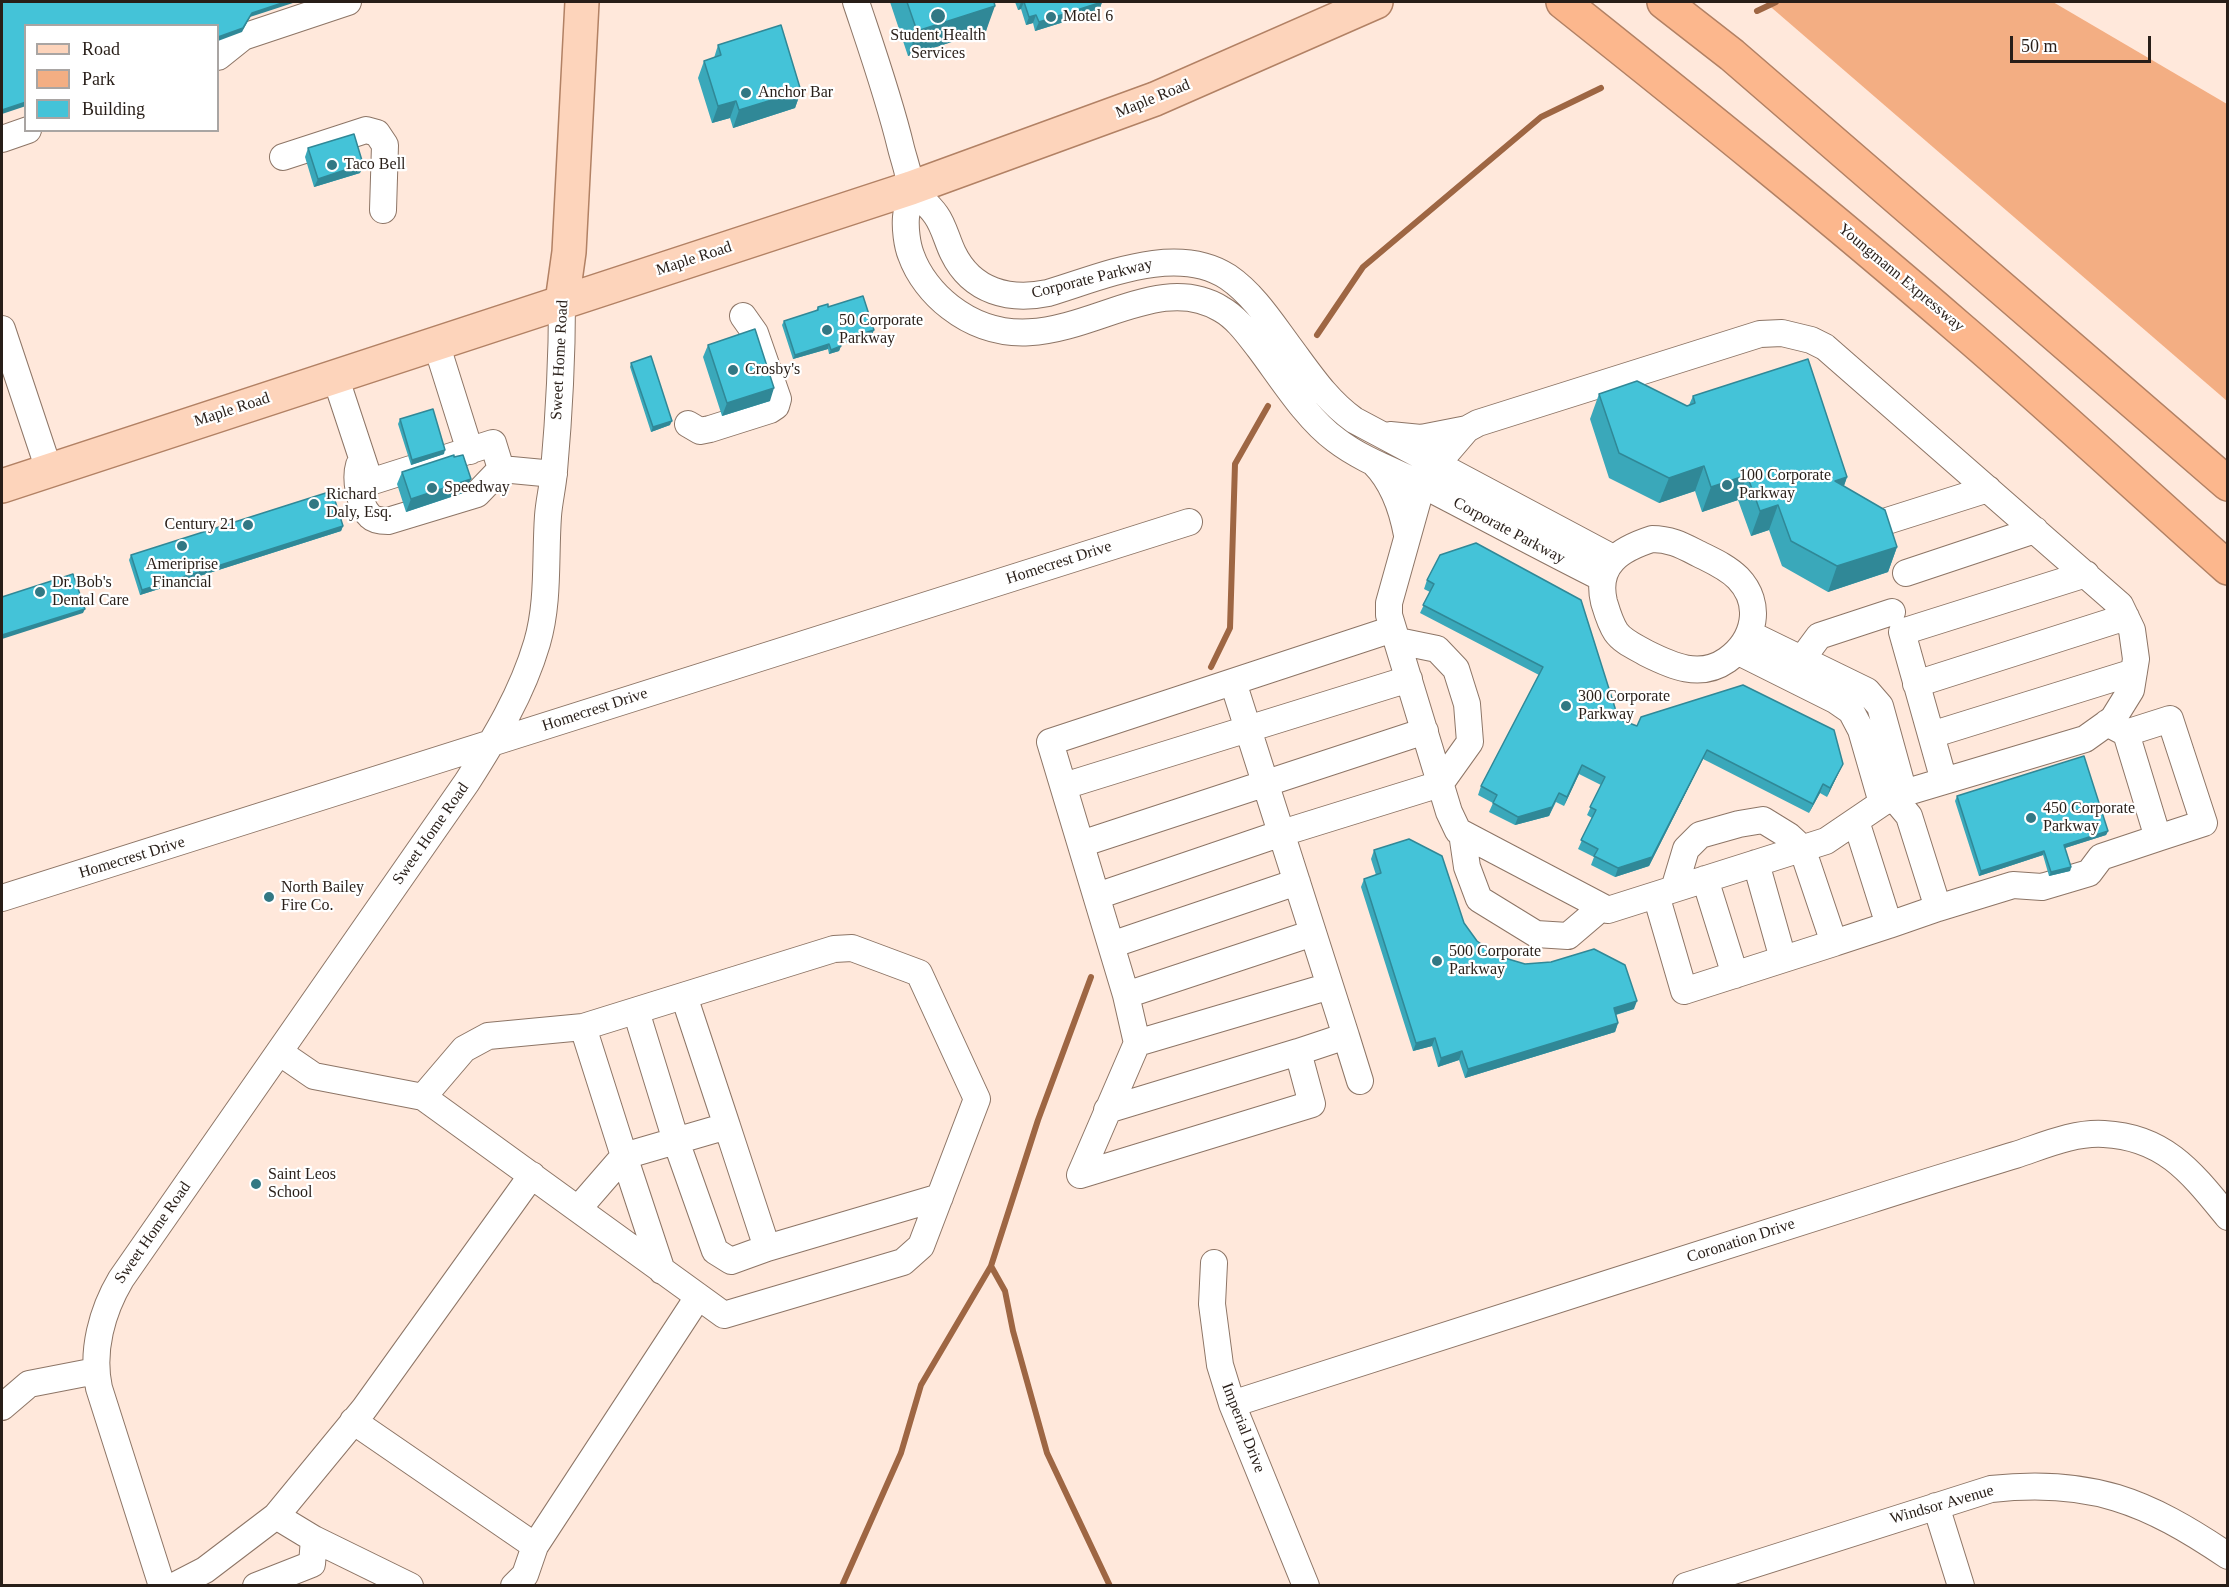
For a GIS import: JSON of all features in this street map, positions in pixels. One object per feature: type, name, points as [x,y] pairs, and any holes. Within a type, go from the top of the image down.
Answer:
[{"type":"highway","name":"Youngmann Expressway","points":[[1563,2],[1710,119],[1888,267],[2228,568]]},
{"type":"highway","points":[[1664,2],[1732,55],[2228,484]]},
{"type":"main road","name":"Sweet Home Road","points":[[562,302],[569,252],[582,2]]},
{"type":"main road","name":"Maple Road","points":[[2,486],[911,188],[1155,99],[1376,2]]},
{"type":"street","points":[[219,56],[243,37],[348,2]]},
{"type":"street","points":[[856,2],[893,115],[911,188]]},
{"type":"street","points":[[283,157],[366,130],[377,133],[385,145],[383,210]]},
{"type":"street","points":[[2,139],[24,131]]},
{"type":"street","name":"Corporate Parkway","points":[[911,188],[937,216],[954,255],[967,272],[984,286],[1001,294],[1016,297],[1040,295],[1159,262],[1197,265],[1228,277],[1261,309],[1280,356],[1314,419],[1333,439],[1356,454],[1422,485],[1608,568]]},
{"type":"street","name":"Corporate Parkway","points":[[911,188],[906,220],[910,253],[933,291],[950,307],[974,321],[1016,333],[1043,332],[1159,298],[1204,300],[1222,309],[1354,420],[1437,464],[1608,568]]},
{"type":"street","name":"Sweet Home Road","points":[[162,1586],[100,1394],[96,1371],[103,1319],[117,1285],[467,782],[507,718],[526,675],[541,628],[562,352],[562,302]]},
{"type":"street","points":[[688,424],[700,431],[710,429],[770,410],[776,406],[778,399],[755,333],[743,316]]},
{"type":"street","points":[[2,329],[49,470]]},
{"type":"street","points":[[1377,432],[1421,438],[1467,429],[1478,423],[1760,334],[1782,333],[1811,340],[1825,347],[2120,605],[2132,630],[2136,659],[2131,690],[2113,719],[2158,838]]},
{"type":"street","points":[[436,343],[470,451]]},
{"type":"street","points":[[335,376],[370,483],[493,443],[501,468]]},
{"type":"street","points":[[1467,429],[1422,485],[1389,603],[1395,635],[1440,784],[1458,831],[1608,910],[1665,892],[1705,879],[1756,863],[1802,848],[1826,841],[1893,798],[2116,728],[2170,719],[2204,823],[2101,857],[2089,873],[2042,887],[2013,885],[1938,908],[1834,943],[1684,991],[1665,892],[1686,849],[1700,835],[1763,820],[1789,836],[1802,848],[1834,943]]},
{"type":"street","points":[[361,456],[356,480],[365,508],[370,516],[388,522],[477,494],[501,468]]},
{"type":"street","points":[[1371,461],[1383,473],[1400,504],[1407,537]]},
{"type":"street","points":[[501,468],[554,474]]},
{"type":"street","points":[[1887,521],[1988,489]]},
{"type":"street","name":"Homecrest Drive","points":[[2,898],[406,773],[1189,522]]},
{"type":"street","points":[[1906,573],[2035,530]]},
{"type":"street","points":[[1652,539],[1668,539],[1727,568],[1739,579],[1750,595],[1754,612],[1744,643],[1723,663],[1688,670],[1673,667],[1630,645],[1617,633],[1607,613],[1602,595],[1608,568],[1631,546],[1652,539]]},
{"type":"street","points":[[1944,781],[1902,632],[2086,574]]},
{"type":"street","points":[[1797,669],[1820,636],[1892,612]]},
{"type":"street","points":[[1916,684],[2126,617]]},
{"type":"street","points":[[1097,896],[1282,833],[1440,784],[1470,742],[1467,704],[1456,669],[1437,649],[1395,635],[1233,682],[1050,742],[1126,995],[1137,1042],[1080,1175],[1312,1104],[1299,1052]]},
{"type":"street","points":[[1744,643],[1797,669],[1867,691],[1880,706],[1893,798],[1909,816],[1938,908]]},
{"type":"street","points":[[1931,735],[2134,672]]},
{"type":"street","points":[[1064,786],[1409,679]]},
{"type":"street","points":[[1233,682],[1360,1081]]},
{"type":"street","points":[[1081,844],[1425,731]]},
{"type":"street","points":[[1856,821],[1889,925]]},
{"type":"street","points":[[1462,833],[1467,867],[1479,899],[1536,934],[1568,936],[1602,907]]},
{"type":"street","points":[[1756,863],[1783,959]]},
{"type":"street","points":[[1705,879],[1735,975]]},
{"type":"street","points":[[1111,945],[1297,882]]},
{"type":"street","points":[[1126,995],[1313,933]]},
{"type":"street","points":[[279,1052],[314,1076],[423,1096],[724,1315],[903,1262],[921,1246],[977,1099],[919,973],[852,948],[834,949],[583,1027],[488,1036],[464,1049],[423,1096]]},
{"type":"street","points":[[1137,1042],[1330,986]]},
{"type":"street","points":[[684,996],[767,1248]]},
{"type":"street","points":[[636,1011],[676,1141],[715,1251],[731,1262],[767,1248],[940,1197]]},
{"type":"street","points":[[583,1027],[662,1272]]},
{"type":"street","points":[[1107,1110],[1346,1036]]},
{"type":"street","points":[[578,1209],[624,1156],[728,1126]]},
{"type":"street","name":"Coronation Drive","points":[[1232,1404],[2076,1136],[2101,1134],[2126,1136],[2150,1143],[2171,1155],[2189,1170],[2228,1217]]},
{"type":"street","points":[[174,1586],[212,1578],[276,1516],[353,1420],[532,1175]]},
{"type":"street","name":"Imperial Drive","points":[[1214,1263],[1212,1304],[1220,1365],[1232,1404],[1306,1586]]},
{"type":"street","points":[[514,1586],[525,1575],[534,1546],[698,1297]]},
{"type":"street","points":[[2,1407],[29,1384],[96,1371]]},
{"type":"street","points":[[353,1420],[534,1546]]},
{"type":"street","name":"Windsor Avenue","points":[[1686,1586],[1935,1506],[1991,1490],[2019,1486],[2087,1490],[2125,1500],[2161,1514],[2228,1556]]},
{"type":"street","points":[[1935,1506],[1961,1586]]},
{"type":"street","points":[[276,1516],[313,1552],[410,1586]]},
{"type":"street","points":[[256,1586],[313,1552]]},
{"type":"green space","points":[[1765,2],[2053,2],[2227,104],[2227,401]]},
{"type":"building","points":[[2,2],[285,2],[252,13],[243,28],[219,37],[219,24],[24,24],[24,103],[2,110]]},
{"type":"building","points":[[907,2],[994,2],[995,6],[917,31]]},
{"type":"building","points":[[1024,2],[1102,2],[1039,22],[1036,15],[1029,17]]},
{"type":"building","name":"Anchor Bar","points":[[781,25],[801,91],[739,110],[736,101],[718,106],[704,61],[721,55],[718,45]]},
{"type":"building","name":"Taco Bell","points":[[354,134],[363,164],[318,179],[308,148]]},
{"type":"building","name":"50 Corporate Parkway","points":[[863,296],[874,330],[839,341],[841,346],[831,350],[829,344],[795,355],[784,321],[818,310],[818,307],[828,304],[828,307]]},
{"type":"building","name":"Crosby's","points":[[755,329],[774,388],[727,403],[708,345]]},
{"type":"building","points":[[651,356],[672,421],[653,427],[631,363]]},
{"type":"building","name":"100 Corporate Parkway","points":[[1808,359],[1847,477],[1835,481],[1885,510],[1897,547],[1837,566],[1791,541],[1778,505],[1760,511],[1747,475],[1711,487],[1704,466],[1669,478],[1619,453],[1599,394],[1637,381],[1687,406],[1695,403],[1693,396]]},
{"type":"building","name":"Speedway","points":[[433,409],[445,450],[412,460],[400,419]]},
{"type":"building","points":[[454,455],[454,457],[463,455],[471,479],[411,499],[402,472]]},
{"type":"building","points":[[332,491],[343,526],[142,590],[131,555]]},
{"type":"building","name":"300 Corporate Parkway","points":[[1476,543],[1581,600],[1616,711],[1613,717],[1637,726],[1641,717],[1743,685],[1834,730],[1843,764],[1830,788],[1823,784],[1813,804],[1707,750],[1652,857],[1618,868],[1594,856],[1598,849],[1581,840],[1596,810],[1590,807],[1605,777],[1582,765],[1567,797],[1559,793],[1552,807],[1518,817],[1493,803],[1497,795],[1481,786],[1543,667],[1423,605],[1434,584],[1427,580],[1440,555]]},
{"type":"building","points":[[73,574],[85,609],[2,635],[2,597]]},
{"type":"building","name":"450 Corporate Parkway","points":[[2084,756],[2108,831],[2064,845],[2071,867],[2051,872],[2044,851],[1981,871],[1957,796]]},
{"type":"building","name":"500 Corporate Parkway","points":[[1409,839],[1442,856],[1464,923],[1477,941],[1498,956],[1525,964],[1551,962],[1594,949],[1625,965],[1637,1001],[1614,1008],[1618,1023],[1468,1069],[1462,1051],[1441,1058],[1435,1038],[1416,1043],[1364,879],[1381,873],[1374,850]]},
{"type":"waterway","points":[[1757,11],[1776,2]]},
{"type":"waterway","points":[[1317,335],[1363,267],[1541,117],[1601,88]]},
{"type":"waterway","points":[[1211,667],[1230,628],[1235,464],[1268,406]]},
{"type":"waterway","points":[[842,1586],[901,1453],[921,1385],[991,1266],[1038,1120],[1091,977]]},
{"type":"waterway","points":[[991,1266],[1005,1291],[1013,1331],[1047,1453],[1110,1586]]},
{"type":"place","name":"Student Health Services","points":[[938,16]]},
{"type":"place","name":"Motel 6","points":[[1051,17]]},
{"type":"place","name":"Anchor Bar","points":[[746,93]]},
{"type":"place","name":"Taco Bell","points":[[332,165]]},
{"type":"place","name":"50 Corporate Parkway","points":[[827,330]]},
{"type":"place","name":"Crosby's","points":[[733,370]]},
{"type":"place","name":"100 Corporate Parkway","points":[[1727,485]]},
{"type":"place","name":"Speedway","points":[[432,488]]},
{"type":"place","name":"Richard Daly, Esq.","points":[[314,504]]},
{"type":"place","name":"Century 21","points":[[248,525]]},
{"type":"place","name":"Ameriprise Financial","points":[[182,546]]},
{"type":"place","name":"Dr. Bob's Dental Care","points":[[40,592]]},
{"type":"place","name":"300 Corporate Parkway","points":[[1566,706]]},
{"type":"place","name":"450 Corporate Parkway","points":[[2031,818]]},
{"type":"place","name":"North Bailey Fire Co.","points":[[269,897]]},
{"type":"place","name":"500 Corporate Parkway","points":[[1437,961]]},
{"type":"place","name":"Saint Leos School","points":[[256,1184]]}]
